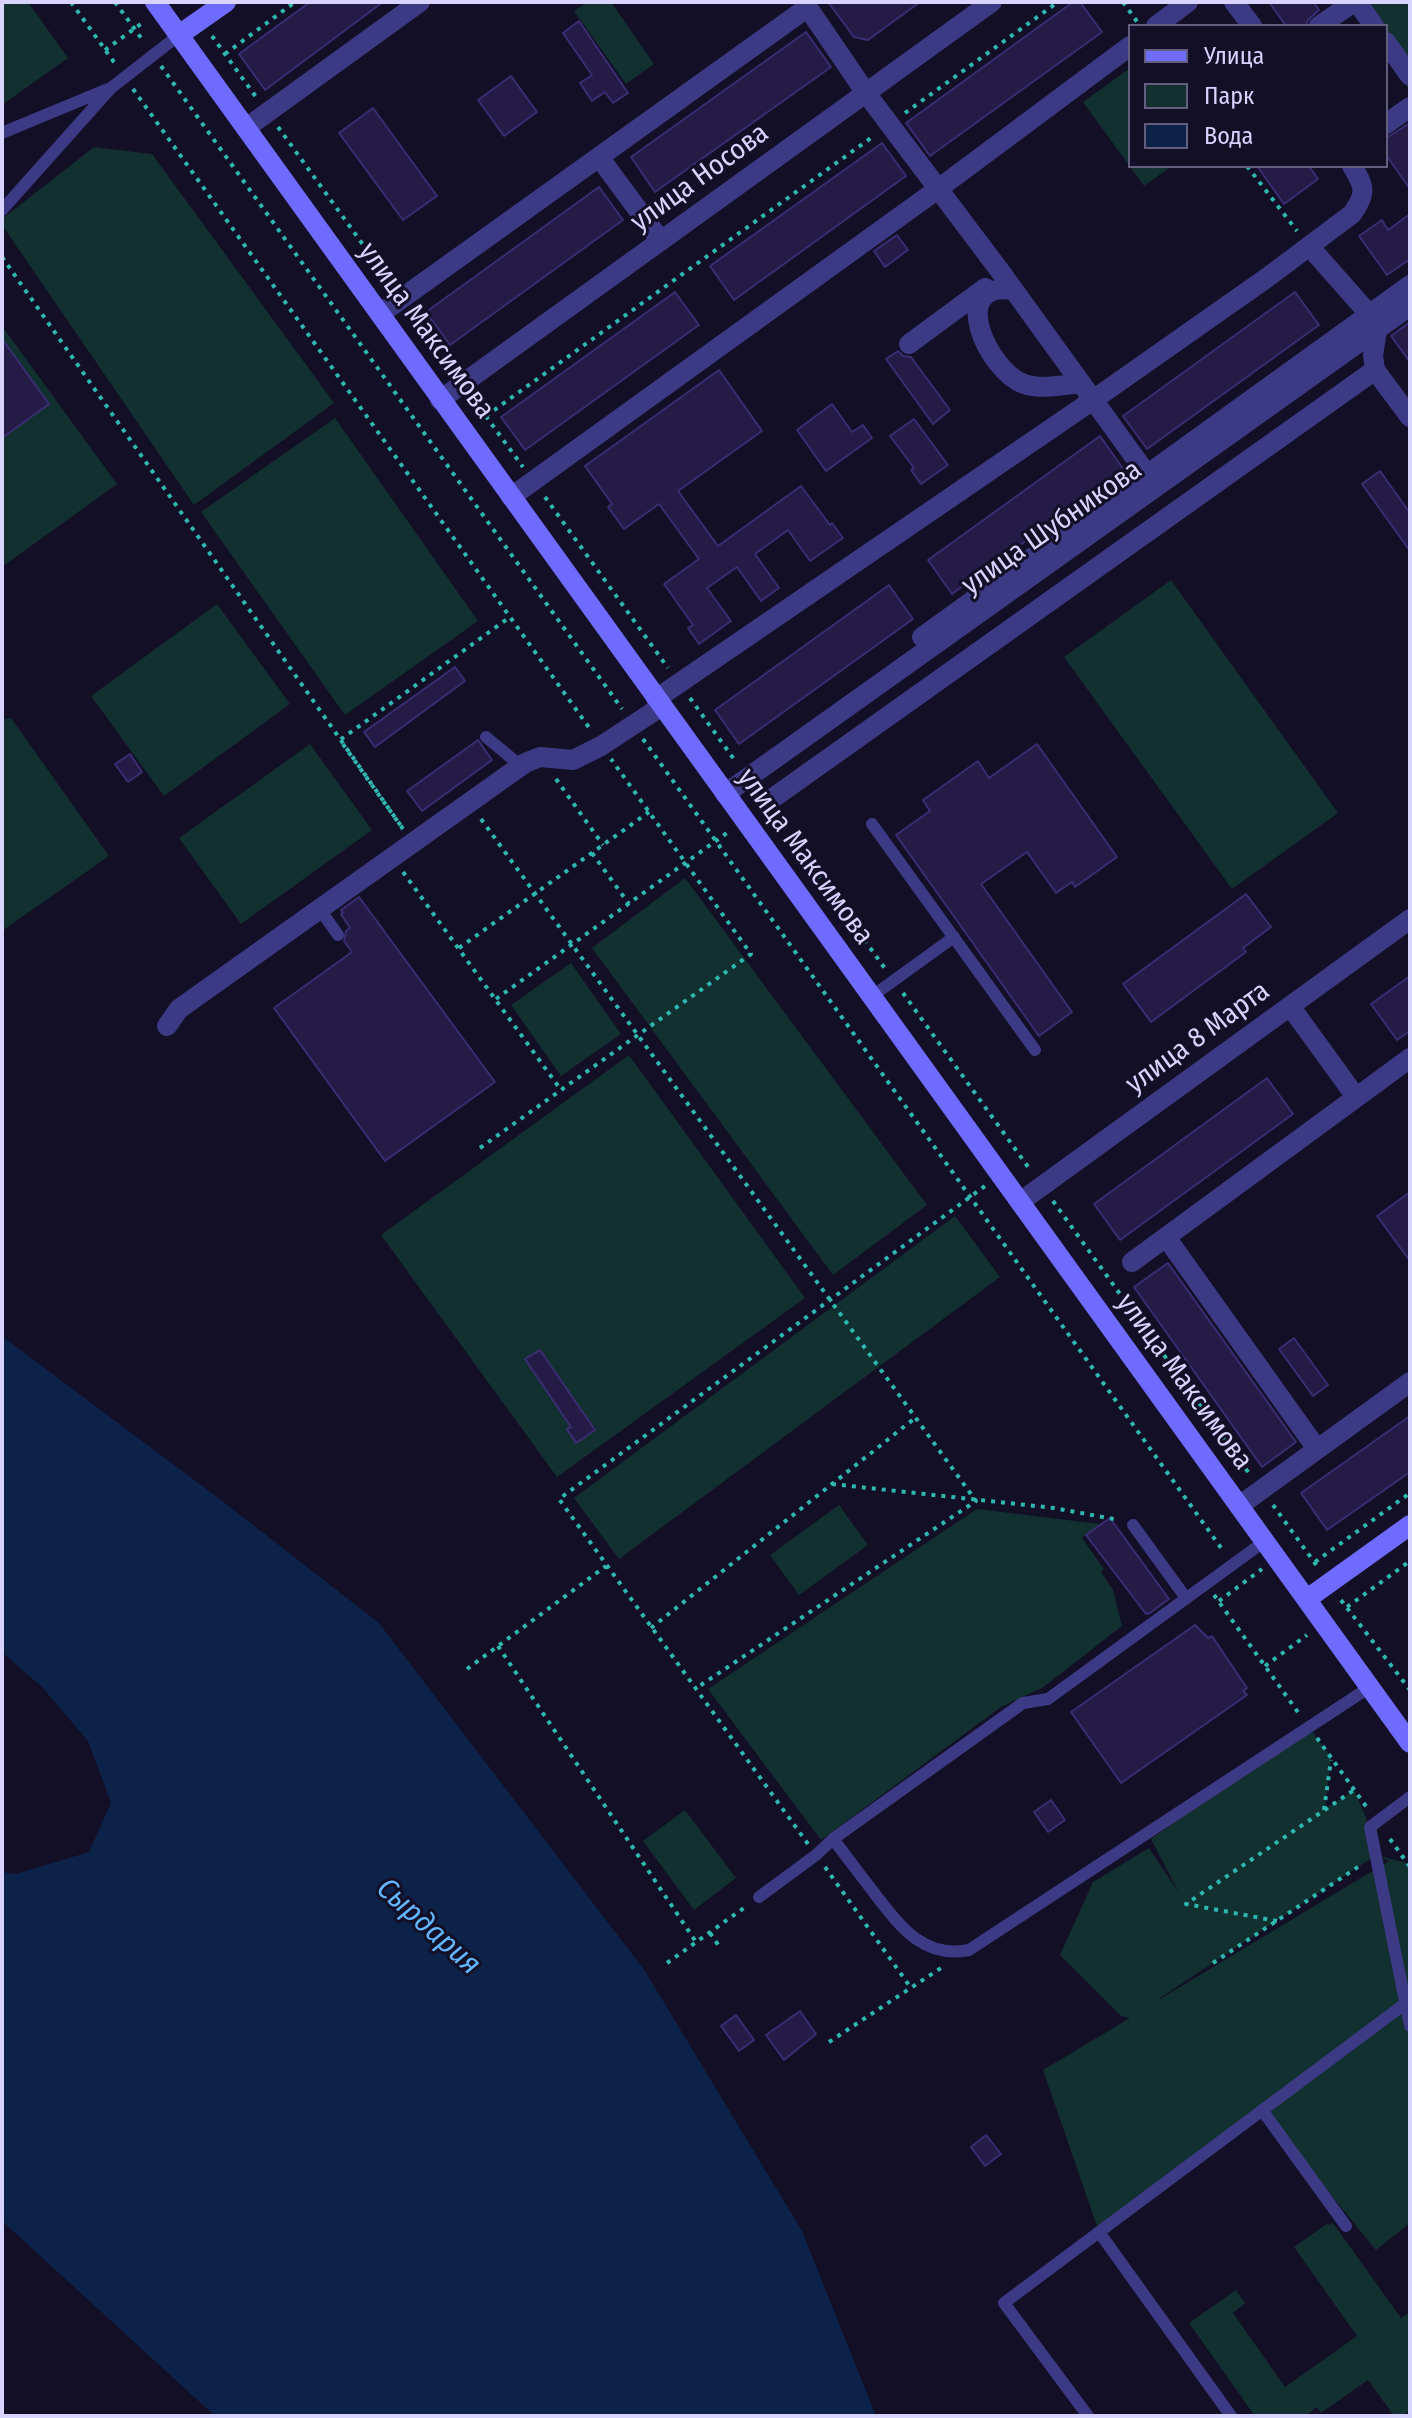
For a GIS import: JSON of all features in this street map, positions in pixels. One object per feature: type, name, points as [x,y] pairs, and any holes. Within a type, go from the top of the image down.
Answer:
[{"type":"street","points":[[179,35],[226,2]]},
{"type":"street","points":[[246,128],[420,2]]},
{"type":"street","name":"улица Носова","points":[[440,400],[992,2]]},
{"type":"street","points":[[1159,24],[1188,2]]},
{"type":"street","points":[[1234,2],[1250,24]]},
{"type":"street","points":[[1322,24],[1356,2],[1372,24]]},
{"type":"street","points":[[380,314],[806,5],[889,125],[1014,290],[1152,482],[740,768]]},
{"type":"street","name":"улица Максимова","points":[[158,6],[1410,1743]]},
{"type":"street","points":[[1388,46],[1410,76]]},
{"type":"street","points":[[511,497],[938,189],[1128,47]]},
{"type":"street","points":[[1388,123],[1410,107]]},
{"type":"street","points":[[599,157],[661,241]]},
{"type":"street","points":[[167,1026],[179,1009],[531,762],[573,760],[634,726],[679,682],[1093,400],[1309,246],[1352,214],[1362,200],[1363,184],[1353,168]]},
{"type":"street","points":[[1309,246],[1373,322],[1375,370],[1410,417]]},
{"type":"street","points":[[909,344],[995,281],[1000,271]]},
{"type":"street","points":[[1373,322],[1410,285]]},
{"type":"street","points":[[1014,290],[1002,288],[990,292],[977,311],[982,336],[995,358],[1012,378],[1025,384],[1081,383]]},
{"type":"street","name":"улица Шубникова","points":[[725,794],[1373,322],[1410,306]]},
{"type":"street","points":[[766,803],[1375,370]]},
{"type":"street","name":"улица 8 Марта","points":[[1020,1202],[1410,919]]},
{"type":"street","points":[[1290,1006],[1356,1097]]},
{"type":"street","points":[[1132,1262],[1410,1058]]},
{"type":"street","points":[[1166,1237],[1317,1449]]},
{"type":"street","points":[[1239,1506],[1410,1382]]},
{"type":"street","points":[[1307,1599],[1410,1525]]},
{"type":"lane","points":[[2,210],[111,88],[179,35]]},
{"type":"lane","points":[[2,133],[111,88]]},
{"type":"lane","points":[[486,737],[531,762]]},
{"type":"lane","points":[[872,824],[1035,1050]]},
{"type":"lane","points":[[319,908],[338,935]]},
{"type":"lane","points":[[871,997],[954,937]]},
{"type":"lane","points":[[1133,1525],[1186,1598]]},
{"type":"lane","points":[[759,1897],[833,1839],[1023,1703],[1048,1699],[1265,1541]]},
{"type":"lane","points":[[833,1839],[906,1934],[933,1949],[969,1950],[1370,1687]]},
{"type":"lane","points":[[1410,1797],[1370,1827],[1408,2002],[1410,2026]]},
{"type":"lane","points":[[1088,2416],[1004,2303],[1408,2002]]},
{"type":"lane","points":[[1262,2110],[1346,2226]]},
{"type":"lane","points":[[1099,2232],[1231,2416]]},
{"type":"path","points":[[71,2],[751,954],[480,1148]]},
{"type":"path","points":[[115,2],[1232,1564]]},
{"type":"path","points":[[225,54],[295,2]]},
{"type":"path","points":[[486,416],[1058,2]]},
{"type":"path","points":[[1123,2],[1139,24]]},
{"type":"path","points":[[105,50],[135,29],[158,6]]},
{"type":"path","points":[[201,20],[740,768]]},
{"type":"path","points":[[1249,168],[1309,246]]},
{"type":"path","points":[[2,257],[413,843]]},
{"type":"path","points":[[413,843],[340,740],[510,617]]},
{"type":"path","points":[[531,762],[603,845]]},
{"type":"path","points":[[766,803],[1262,1490]]},
{"type":"path","points":[[470,804],[976,1501]]},
{"type":"path","points":[[459,948],[649,812]]},
{"type":"path","points":[[496,999],[744,821]]},
{"type":"path","points":[[592,853],[629,904]]},
{"type":"path","points":[[393,857],[561,1090]]},
{"type":"path","points":[[911,1988],[559,1499],[1000,1175]]},
{"type":"path","points":[[651,1628],[915,1418]]},
{"type":"path","points":[[832,1484],[1054,1508],[1133,1525]]},
{"type":"path","points":[[1314,1563],[1410,1493]]},
{"type":"path","points":[[695,1689],[976,1501]]},
{"type":"path","points":[[467,1669],[606,1566]]},
{"type":"path","points":[[498,1646],[696,1942]]},
{"type":"path","points":[[1324,1810],[1331,1757]]},
{"type":"path","points":[[1277,1921],[1186,1904],[1354,1790]]},
{"type":"path","points":[[1213,1963],[1393,1844]]},
{"type":"path","points":[[667,1963],[759,1897]]},
{"type":"path","points":[[710,1933],[721,1949]]},
{"type":"path","points":[[829,2042],[969,1950]]},
{"type":"green space","points":[[2,2],[28,2],[68,58],[2,105]]},
{"type":"green space","points":[[587,2],[611,2],[654,64],[626,84],[574,11]]},
{"type":"green space","points":[[1346,2],[1410,2],[1410,91],[1388,61],[1388,24],[1362,24]]},
{"type":"green space","points":[[1128,69],[1128,164],[1083,102]]},
{"type":"green space","points":[[94,147],[152,154],[334,403],[194,505],[2,225],[2,219]]},
{"type":"green space","points":[[1131,168],[1169,168],[1144,186]]},
{"type":"green space","points":[[2,326],[117,484],[2,567]]},
{"type":"green space","points":[[335,418],[478,621],[345,715],[201,512]]},
{"type":"green space","points":[[1171,580],[1338,813],[1232,889],[1064,657]]},
{"type":"green space","points":[[217,604],[290,704],[164,796],[91,696]]},
{"type":"green space","points":[[11,718],[109,856],[2,931],[2,720]]},
{"type":"green space","points":[[310,744],[372,830],[241,924],[179,838]]},
{"type":"green space","points":[[685,878],[927,1205],[833,1275],[592,948]]},
{"type":"green space","points":[[571,963],[621,1034],[561,1076],[511,1005]]},
{"type":"green space","points":[[629,1055],[805,1298],[557,1477],[381,1235]]},
{"type":"green space","points":[[955,1216],[1000,1277],[619,1559],[574,1498]]},
{"type":"green space","points":[[839,1505],[868,1545],[799,1595],[770,1555]]},
{"type":"green space","points":[[977,1509],[1100,1524],[1082,1538],[1104,1569],[1101,1572],[1113,1590],[1122,1626],[1042,1688],[1001,1707],[821,1840],[708,1689]]},
{"type":"green space","points":[[1309,1727],[1331,1757],[1325,1809],[1354,1790],[1370,1827],[1376,1855],[1407,1863],[1410,1860],[1410,2223],[1376,2250],[1262,2111],[1099,2232],[1043,2070],[1130,2018],[1121,2016],[1060,1955],[1093,1882],[1149,1848],[1179,1893],[1151,1839]],"holes":[[[1376,1855],[1389,1861],[1160,1999]]]},
{"type":"green space","points":[[685,1810],[736,1878],[694,1910],[643,1841]]},
{"type":"green space","points":[[1328,2223],[1333,2223],[1401,2318],[1410,2312],[1410,2410],[1402,2416],[1394,2416],[1368,2380],[1321,2413],[1317,2407],[1306,2416],[1255,2416],[1189,2323],[1236,2290],[1245,2303],[1233,2313],[1285,2387],[1357,2336],[1294,2247]]},
{"type":"water","name":"Сырдария","points":[[2,1336],[379,1623],[645,1971],[802,2231],[876,2416],[215,2416],[2,2221],[2,1872],[16,1874],[89,1852],[111,1803],[88,1741],[42,1687],[2,1652]]},
{"type":"building","points":[[310,2],[383,2],[265,90],[239,54]]},
{"type":"building","points":[[828,2],[920,2],[868,40],[854,37]]},
{"type":"building","points":[[1073,2],[1080,2],[1102,32],[930,156],[906,123]]},
{"type":"building","points":[[1269,2],[1313,2],[1319,10],[1307,24],[1285,24]]},
{"type":"building","points":[[579,21],[628,93],[613,103],[605,92],[592,101],[580,83],[592,75],[563,33]]},
{"type":"building","points":[[806,32],[831,67],[655,192],[631,157]]},
{"type":"building","points":[[511,76],[537,112],[504,136],[478,100]]},
{"type":"building","points":[[373,108],[437,196],[403,220],[339,133]]},
{"type":"building","points":[[1410,123],[1410,189],[1388,158],[1388,137]]},
{"type":"building","points":[[882,143],[906,176],[734,300],[710,266]]},
{"type":"building","points":[[1258,168],[1310,168],[1318,179],[1284,204]]},
{"type":"building","points":[[599,187],[623,220],[450,345],[426,312]]},
{"type":"building","points":[[1410,214],[1410,259],[1387,275],[1359,236],[1382,220],[1388,230]]},
{"type":"building","points":[[897,235],[908,250],[885,267],[874,251]]},
{"type":"building","points":[[675,292],[699,325],[525,450],[501,417]]},
{"type":"building","points":[[1295,292],[1319,325],[1147,449],[1123,416]]},
{"type":"building","points":[[1410,322],[1410,362],[1391,336]]},
{"type":"building","points":[[2,339],[49,404],[2,438]]},
{"type":"building","points":[[898,351],[903,356],[911,357],[950,410],[933,424],[886,359]]},
{"type":"building","points":[[719,370],[762,431],[678,491],[718,546],[801,486],[843,538],[810,561],[788,530],[755,554],[779,588],[761,601],[737,567],[707,588],[731,621],[699,644],[688,628],[693,625],[664,584],[699,559],[659,504],[624,529],[608,507],[612,504],[585,466]]},
{"type":"building","points":[[832,404],[852,432],[863,425],[872,438],[826,471],[797,430]]},
{"type":"building","points":[[914,419],[948,465],[921,484],[911,470],[914,468],[890,436]]},
{"type":"building","points":[[1100,436],[1124,470],[952,594],[928,560]]},
{"type":"building","points":[[1380,471],[1410,513],[1410,551],[1362,484]]},
{"type":"building","points":[[889,585],[913,619],[739,744],[715,710]]},
{"type":"building","points":[[455,667],[465,681],[375,747],[364,732]]},
{"type":"building","points":[[478,740],[492,760],[422,811],[407,791]]},
{"type":"building","points":[[1037,744],[1117,857],[1075,887],[1072,882],[1056,893],[1027,852],[981,884],[1072,1012],[1039,1036],[896,835],[930,811],[923,800],[978,761],[989,778]]},
{"type":"building","points":[[130,754],[142,772],[128,782],[115,764]]},
{"type":"building","points":[[1246,894],[1271,927],[1243,948],[1246,952],[1151,1022],[1123,984]]},
{"type":"building","points":[[359,897],[495,1082],[385,1161],[274,1008],[352,952],[344,941],[350,928],[341,910]]},
{"type":"building","points":[[1410,976],[1410,1031],[1397,1040],[1371,1004]]},
{"type":"building","points":[[1267,1078],[1293,1114],[1120,1240],[1094,1204]]},
{"type":"building","points":[[1410,1192],[1410,1261],[1377,1216]]},
{"type":"building","points":[[1168,1263],[1296,1442],[1262,1467],[1134,1287]]},
{"type":"building","points":[[1294,1338],[1328,1385],[1313,1396],[1279,1349]]},
{"type":"building","points":[[540,1350],[595,1430],[576,1443],[567,1429],[571,1427],[525,1359]]},
{"type":"building","points":[[1410,1416],[1410,1472],[1327,1530],[1301,1493]]},
{"type":"building","points":[[1110,1518],[1169,1599],[1150,1613],[1146,1614],[1086,1535]]},
{"type":"building","points":[[1195,1625],[1208,1638],[1212,1636],[1247,1688],[1243,1691],[1247,1695],[1121,1783],[1071,1712]]},
{"type":"building","points":[[1051,1800],[1065,1820],[1048,1832],[1034,1812]]},
{"type":"building","points":[[800,2011],[816,2034],[784,2060],[766,2035]]},
{"type":"building","points":[[736,2015],[754,2040],[739,2051],[721,2026]]},
{"type":"building","points":[[986,2135],[1001,2154],[985,2166],[971,2147]]}]
